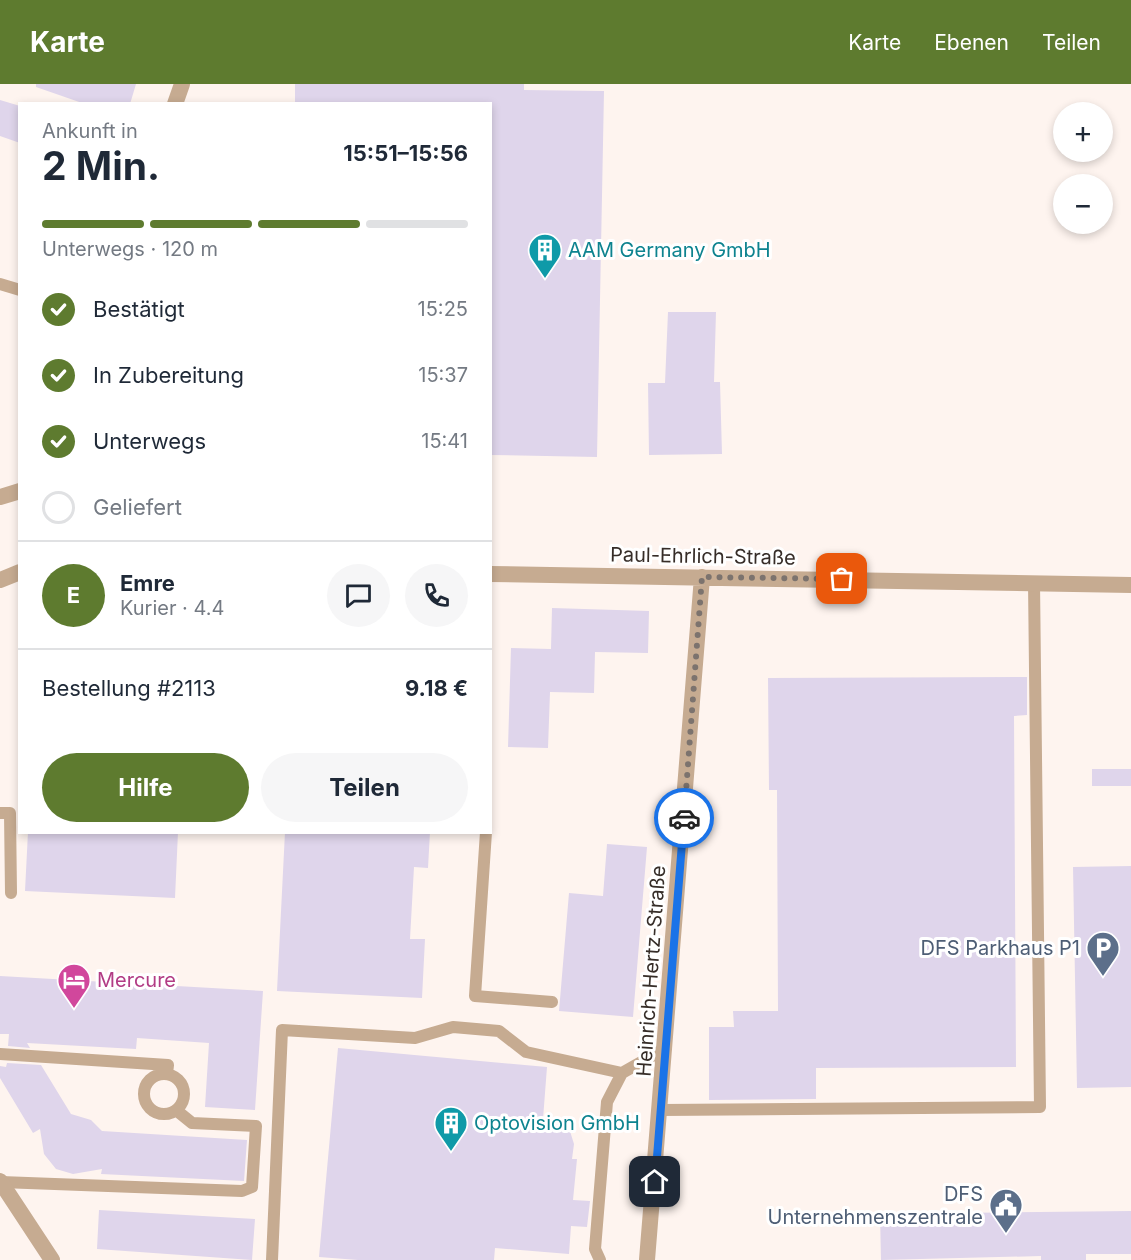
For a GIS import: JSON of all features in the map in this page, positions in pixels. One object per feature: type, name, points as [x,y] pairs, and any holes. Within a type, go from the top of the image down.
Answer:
[{"type":"street","points":[[176,102],[182,84]]},
{"type":"street","points":[[0,497],[18,492]]},
{"type":"street","points":[[0,580],[18,573]]},
{"type":"street","name":"Paul-Ehrlich-Straße","points":[[492,574],[1131,585]]},
{"type":"street","name":"Heinrich-Hertz-Straße","points":[[647,1260],[666,1048],[702,577]]},
{"type":"street","points":[[1,1182],[52,1260]]},
{"type":"lane","points":[[0,284],[18,289]]},
{"type":"lane","points":[[661,1110],[1040,1107],[1034,582]]},
{"type":"lane","points":[[0,813],[10,813],[11,893]]},
{"type":"lane","points":[[486,834],[475,996],[552,1002]]},
{"type":"lane","points":[[272,1260],[282,1030],[415,1038],[453,1027],[499,1031],[526,1052],[621,1073]]},
{"type":"lane","points":[[600,1260],[595,1249],[607,1102],[621,1073],[666,1048]]},
{"type":"lane","points":[[0,1054],[168,1065],[167,1074]]},
{"type":"lane","points":[[167,1074],[177,1078],[183,1087],[184,1100],[171,1113],[157,1113],[149,1107],[144,1092],[153,1077],[167,1074]]},
{"type":"lane","points":[[1,1182],[242,1191],[252,1187],[256,1126],[192,1123],[176,1110]]},
{"type":"building","points":[[36,84],[136,84],[131,102],[79,102],[36,87]]},
{"type":"building","name":"AAM Germany GmbH","points":[[295,84],[524,84],[524,90],[604,91],[597,457],[492,455],[492,102],[295,102]]},
{"type":"building","points":[[0,100],[18,105],[18,142],[0,136]]},
{"type":"building","points":[[668,312],[716,312],[714,382],[720,382],[722,454],[649,455],[648,383],[665,383]]},
{"type":"building","points":[[552,608],[649,611],[648,653],[595,652],[594,693],[550,692],[548,748],[508,747],[511,648],[551,649]]},
{"type":"building","points":[[1027,677],[1027,715],[1014,716],[1016,1067],[816,1068],[816,1099],[709,1100],[709,1027],[734,1027],[733,1011],[778,1011],[777,790],[769,790],[768,678]]},
{"type":"building","points":[[1092,769],[1131,769],[1131,786],[1092,786]]},
{"type":"building","points":[[28,834],[178,834],[175,898],[25,891]]},
{"type":"building","points":[[285,834],[430,834],[428,868],[414,867],[410,939],[425,939],[422,998],[277,991]]},
{"type":"building","points":[[607,844],[647,847],[633,1017],[559,1011],[569,893],[603,896]]},
{"type":"building","name":"DFS Parkhaus P1","points":[[1131,866],[1131,1087],[1077,1088],[1073,867]]},
{"type":"building","points":[[0,976],[263,991],[255,1110],[205,1107],[209,1043],[137,1038],[136,1049],[27,1043],[30,1048],[8,1046],[9,1034],[0,1034]]},
{"type":"building","name":"Optovision GmbH","points":[[338,1048],[547,1067],[543,1119],[555,1120],[569,1128],[574,1144],[572,1159],[577,1159],[573,1200],[590,1201],[587,1227],[571,1226],[569,1254],[495,1248],[494,1260],[358,1260],[319,1257]]},
{"type":"building","points":[[7,1063],[41,1065],[71,1114],[91,1120],[102,1131],[247,1140],[244,1181],[101,1174],[102,1169],[73,1174],[56,1169],[44,1154],[40,1129],[33,1133],[0,1078],[0,1066],[6,1067]]},
{"type":"building","points":[[99,1210],[255,1219],[252,1260],[97,1249]]},
{"type":"building","name":"DFS Unternehmenszentrale","points":[[1131,1211],[1131,1254],[1086,1254],[1086,1260],[1041,1260],[1041,1256],[881,1260],[880,1214]]},
{"type":"way so far","points":[[684,818],[702,577],[842,579]]},
{"type":"place","name":"AAM Germany GmbH","points":[[545,279]]},
{"type":"place","name":"DFS Parkhaus P1","points":[[1103,977]]},
{"type":"place","name":"Mercure","points":[[74,1009]]},
{"type":"place","name":"Optovision GmbH","points":[[451,1152]]},
{"type":"place","name":"DFS Unternehmenszentrale","points":[[1006,1234]]},
{"type":"route","points":[[655,1182],[684,818]]}]
